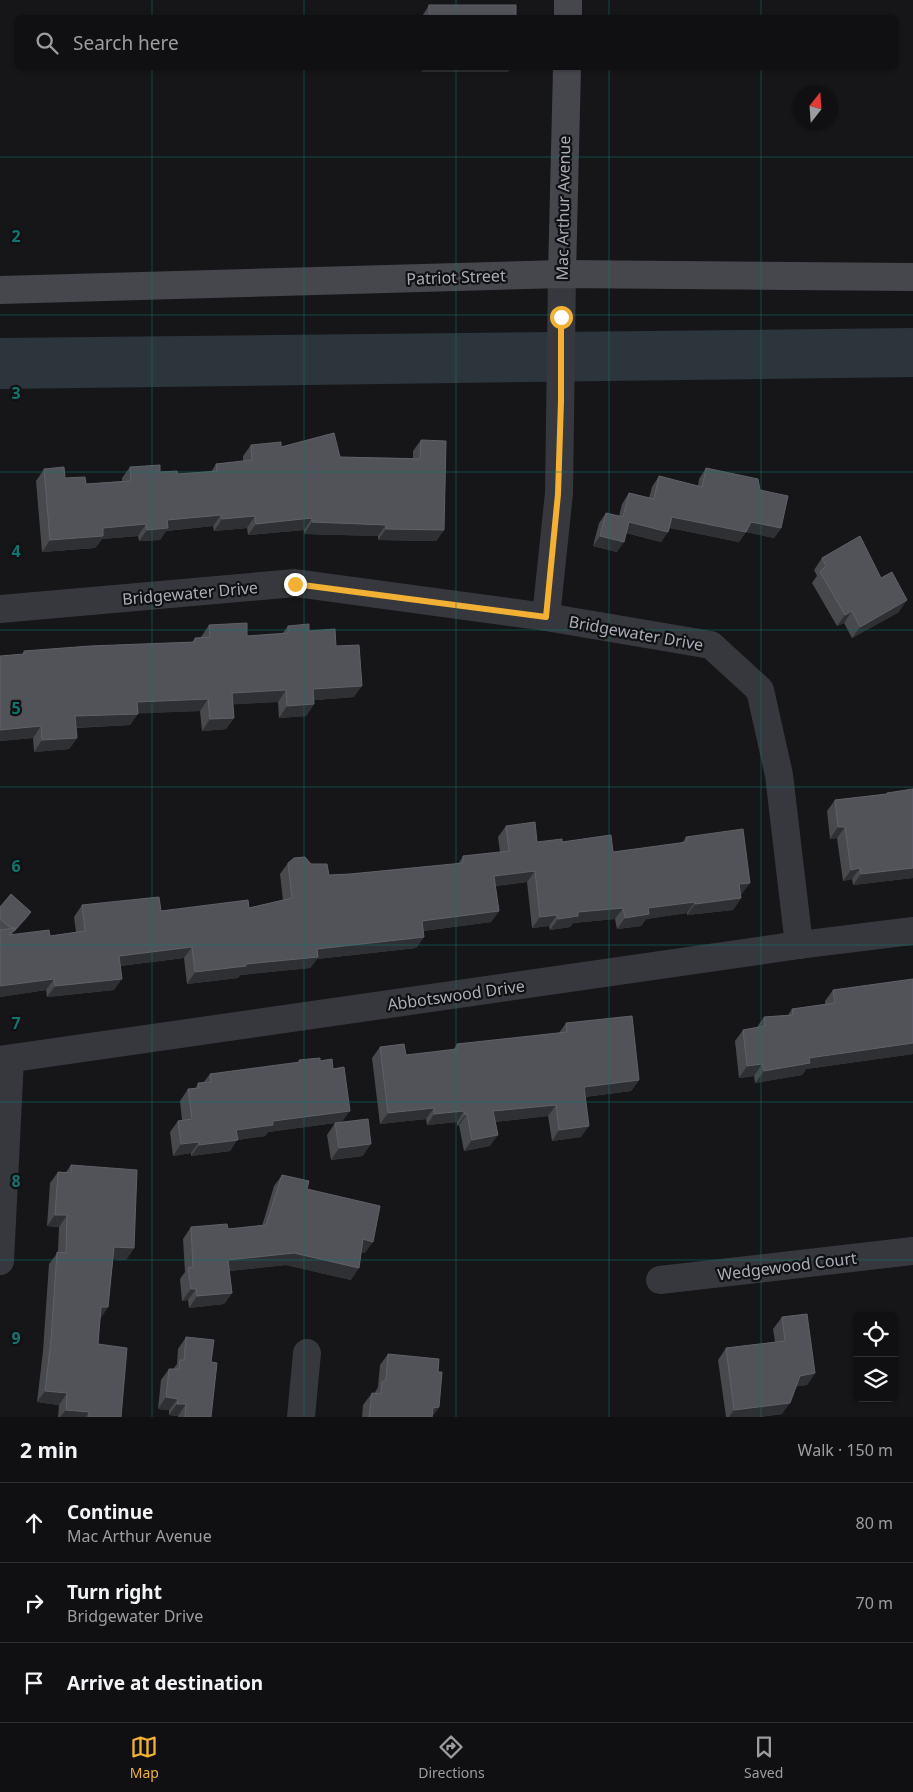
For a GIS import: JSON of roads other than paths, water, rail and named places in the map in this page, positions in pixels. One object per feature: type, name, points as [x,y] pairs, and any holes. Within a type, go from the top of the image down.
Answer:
[{"type":"main road","points":[[568,0],[568,15]]},
{"type":"main road","name":"Mac Arthur Avenue","points":[[562,274],[566,70]]},
{"type":"main road","name":"Patriot Street","points":[[0,290],[562,274],[913,276]]},
{"type":"street","name":"Mac Arthur Avenue","points":[[546,617],[558,494],[562,274]]},
{"type":"street","name":"Bridgewater Drive","points":[[0,609],[295,584],[546,617],[710,645],[760,690],[779,775],[799,946]]},
{"type":"street","name":"Abbotswood Drive","points":[[5,1059],[913,931]]},
{"type":"street","points":[[0,1261],[5,1059]]},
{"type":"street","name":"Wedgewood Court","points":[[660,1280],[913,1251]]},
{"type":"street","points":[[301,1417],[307,1353]]}]
